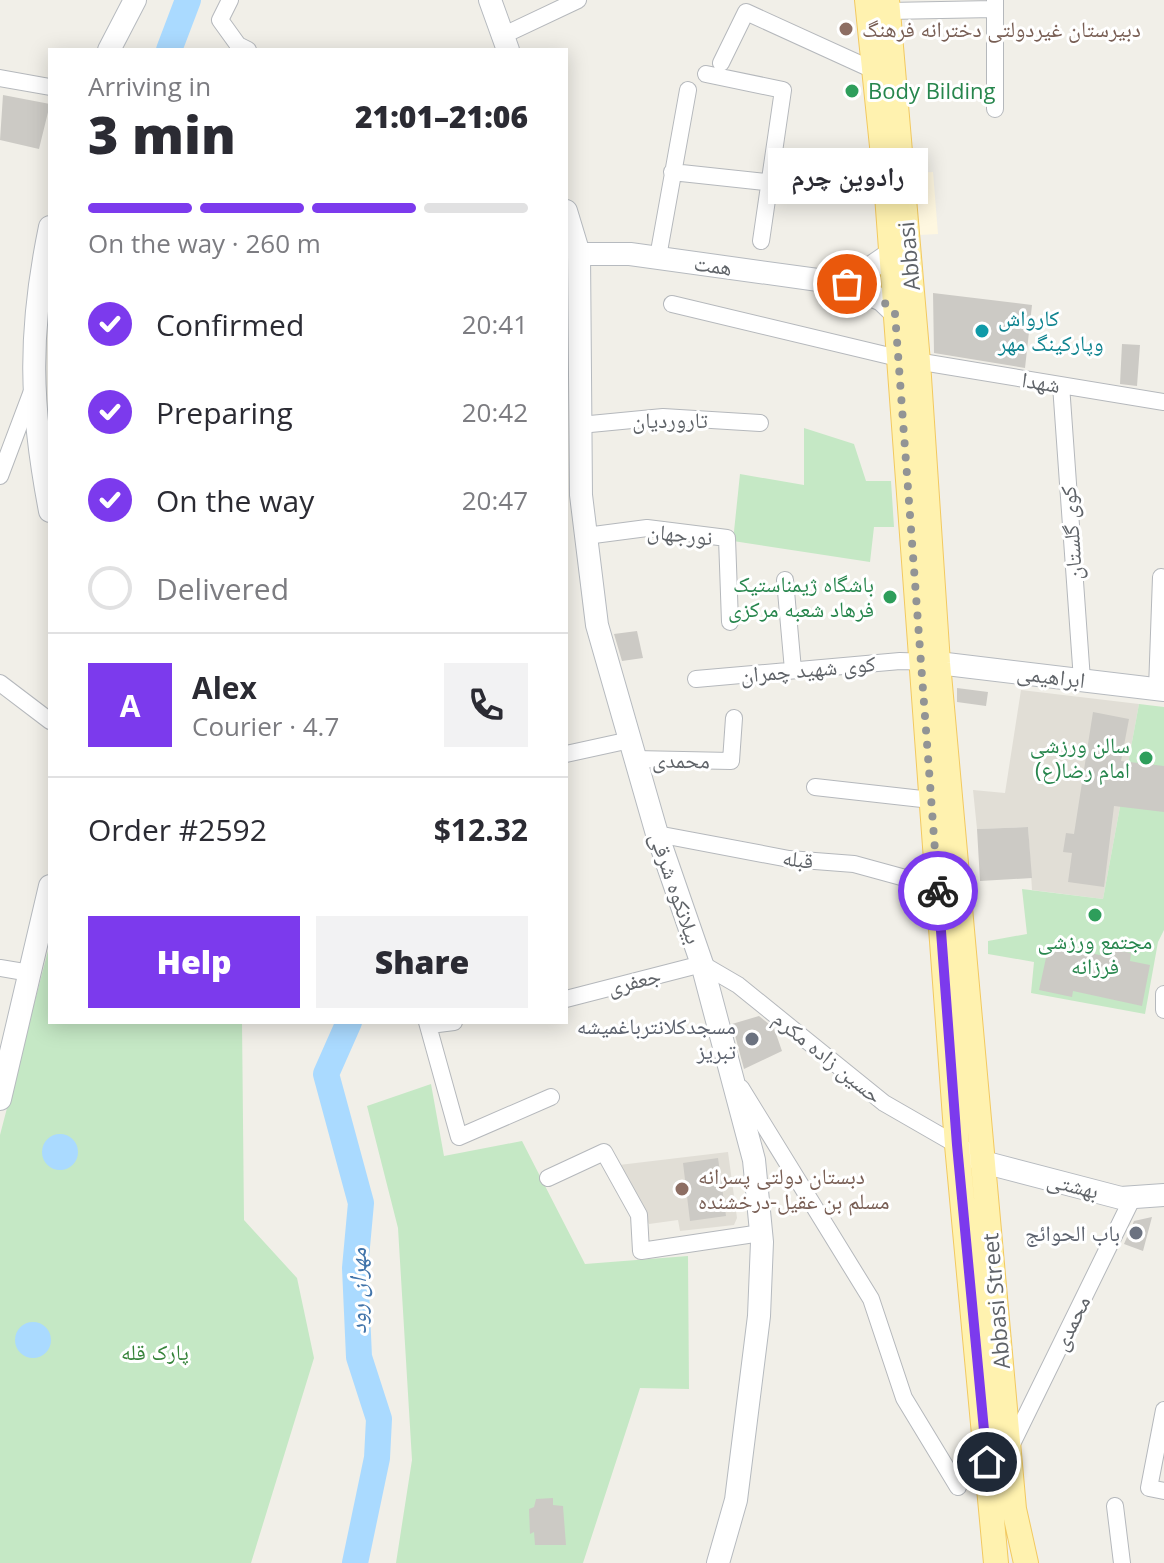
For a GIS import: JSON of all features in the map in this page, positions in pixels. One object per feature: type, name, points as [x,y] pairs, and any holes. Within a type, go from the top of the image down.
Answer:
[{"type":"main road","points":[[110,48],[135,0]]},
{"type":"main road","points":[[490,0],[505,43]]},
{"type":"main road","name":"Abbasi Street","points":[[881,4],[899,248],[895,314],[908,360],[929,662],[931,800],[948,888],[983,1162],[1014,1509],[1026,1563]]},
{"type":"main road","name":"بیلانکوه شرقی","points":[[568,221],[573,246],[581,495],[597,625],[657,834],[702,964],[754,1160],[761,1233],[759,1316],[736,1500],[718,1563]]},
{"type":"main road","points":[[48,238],[36,302],[32,390],[38,454],[48,502]]},
{"type":"main road","name":"همت","points":[[573,246],[847,284],[882,300],[915,331]]},
{"type":"main road","points":[[847,284],[899,248]]},
{"type":"main road","name":"Abbasi","points":[[899,248],[915,331],[908,360]]},
{"type":"main road","points":[[929,662],[948,888]]},
{"type":"main road","name":"ابراهیمی","points":[[929,662],[1161,690]]},
{"type":"main road","name":"Abbasi Street","points":[[948,888],[957,1145],[996,1563]]},
{"type":"main road","points":[[0,1095],[48,895]]},
{"type":"main road","name":"بهشتی","points":[[957,1145],[983,1162],[1121,1198],[1164,1195]]},
{"type":"street","points":[[230,0],[220,20],[238,45],[244,48]]},
{"type":"street","points":[[505,43],[578,0]]},
{"type":"street","points":[[881,4],[995,4],[995,109]]},
{"type":"street","points":[[721,63],[746,12],[884,75]]},
{"type":"street","points":[[706,74],[783,90],[761,241]]},
{"type":"street","points":[[0,78],[48,87]]},
{"type":"street","points":[[658,257],[688,90]]},
{"type":"street","points":[[672,172],[895,196]]},
{"type":"street","name":"شهدا","points":[[672,304],[908,360],[1164,402]]},
{"type":"street","name":"کوی گلستان","points":[[1061,385],[1082,680]]},
{"type":"street","points":[[0,476],[32,390]]},
{"type":"street","name":"تاروردیان","points":[[580,425],[663,417],[760,423]]},
{"type":"street","name":"نورجهان","points":[[586,536],[647,528],[727,538],[730,622]]},
{"type":"street","points":[[1161,577],[1161,690]]},
{"type":"street","points":[[785,580],[793,670]]},
{"type":"street","name":"کوی شهید چمران","points":[[696,679],[929,662]]},
{"type":"street","points":[[0,683],[48,719]]},
{"type":"street","name":"محمدی","points":[[632,750],[731,761],[734,718]]},
{"type":"street","points":[[568,754],[632,750]]},
{"type":"street","points":[[815,787],[931,800]]},
{"type":"street","name":"قبله","points":[[657,834],[789,859],[854,864],[948,888]]},
{"type":"street","name":"جعفری","points":[[568,998],[702,964]]},
{"type":"street","name":"حسین زاده مکرم","points":[[702,964],[738,985],[884,1103],[957,1145]]},
{"type":"street","points":[[0,968],[30,973]]},
{"type":"street","points":[[1164,994],[1164,1010]]},
{"type":"street","points":[[428,1024],[459,1137],[551,1097]]},
{"type":"street","points":[[730,1069],[802,1192],[871,1299],[904,1398],[958,1487]]},
{"type":"street","points":[[548,1178],[604,1152],[639,1215],[641,1251],[761,1233]]},
{"type":"street","name":"محمدی","points":[[1010,1450],[1133,1197]]},
{"type":"street","points":[[1164,1410],[1149,1488],[1164,1491]]},
{"type":"street","points":[[1115,1506],[1122,1563]]},
{"type":"shaded area","points":[[933,172],[938,234],[919,235],[915,173]]},
{"type":"shaded area","points":[[1021,690],[1139,704],[1103,899],[1032,890],[1028,827],[977,829],[973,790],[1005,793]]},
{"type":"shaded area","name":"دبستان دولتی پسرانه مسلم بن عقیل-درخشنده","points":[[728,1152],[737,1218],[734,1225],[680,1231],[678,1220],[649,1224],[619,1165]]},
{"type":"green space","points":[[804,428],[854,444],[866,481],[891,481],[894,527],[874,527],[870,562],[733,541],[740,474],[804,485]]},
{"type":"green space","name":"مجتمع ورزشی فرزانه","points":[[1139,704],[1164,707],[1164,930],[1158,942],[1145,1014],[1031,993],[1034,962],[988,954],[988,941],[1027,934],[1022,889],[1103,899]]},
{"type":"green space","name":"پارک قله","points":[[48,951],[48,1024],[242,1024],[244,1220],[297,1278],[314,1358],[251,1563],[0,1563],[0,1135]]},
{"type":"green space","points":[[431,1084],[444,1156],[522,1141],[585,1264],[688,1256],[689,1389],[640,1388],[583,1563],[396,1563],[412,1460],[398,1228],[367,1106]]},
{"type":"water","points":[[60,1134],[73,1139],[78,1152],[73,1165],[60,1170],[47,1165],[42,1152],[47,1139]]},
{"type":"water","points":[[33,1322],[46,1327],[51,1340],[46,1353],[33,1358],[20,1353],[15,1340],[20,1327]]},
{"type":"building","points":[[3,95],[48,104],[39,149],[0,140]]},
{"type":"building","name":"کارواش وپارکینگ مهر","points":[[933,293],[1032,305],[1025,368],[934,353]]},
{"type":"building","points":[[1122,344],[1140,345],[1137,386],[1120,384]]},
{"type":"building","points":[[637,631],[643,658],[622,661],[614,634]]},
{"type":"building","points":[[957,688],[988,692],[986,706],[957,702]]},
{"type":"building","points":[[1093,712],[1129,719],[1121,761],[1164,766],[1164,812],[1114,806],[1104,887],[1068,882],[1072,853],[1063,852],[1066,833],[1074,834]]},
{"type":"building","points":[[1028,827],[1032,878],[980,881],[977,829]]},
{"type":"building","points":[[1049,944],[1104,956],[1106,948],[1131,953],[1130,961],[1150,965],[1142,1006],[1073,991],[1072,997],[1039,990]]},
{"type":"building","name":"مسجدکلانترباغمیشه تبریز","points":[[759,1016],[774,1028],[782,1051],[744,1069],[732,1024]]},
{"type":"building","points":[[718,1158],[726,1216],[690,1221],[683,1163]]},
{"type":"building","name":"باب الحوائج","points":[[1152,1217],[1143,1251],[1124,1244],[1134,1221]]},
{"type":"building","points":[[553,1498],[553,1505],[563,1506],[566,1545],[535,1545],[534,1532],[530,1534],[529,1509],[534,1507],[536,1499]]},
{"type":"waterway","name":"مهران رود","points":[[170,48],[188,0]]},
{"type":"waterway","name":"مهران رود","points":[[348,1024],[326,1074],[361,1203],[355,1268],[359,1357],[379,1419],[377,1458],[355,1563]]},
{"type":"way so far","points":[[847,284],[882,300],[895,314],[938,891]]},
{"type":"place","name":"دبیرستان غیردولتی دخترانه فرهنگ","points":[[846,29]]},
{"type":"place","name":"Body Bilding","points":[[852,91]]},
{"type":"place","name":"رادوین چرم","points":[[847,284]]},
{"type":"place","name":"کارواش وپارکینگ مهر","points":[[982,331]]},
{"type":"place","name":"باشگاه ژیمناستیک فرهاد شعبه مرکزی","points":[[890,597]]},
{"type":"place","name":"سالن ورزشی امام رضا(ع)","points":[[1146,758]]},
{"type":"place","name":"مجتمع ورزشی فرزانه","points":[[1095,915]]},
{"type":"place","name":"مسجدکلانترباغمیشه تبریز","points":[[752,1039]]},
{"type":"place","name":"دبستان دولتی پسرانه مسلم بن عقیل-درخشنده","points":[[682,1189]]},
{"type":"place","name":"باب الحوائج","points":[[1136,1233]]},
{"type":"route","points":[[938,891],[957,1145],[987,1462]]}]
